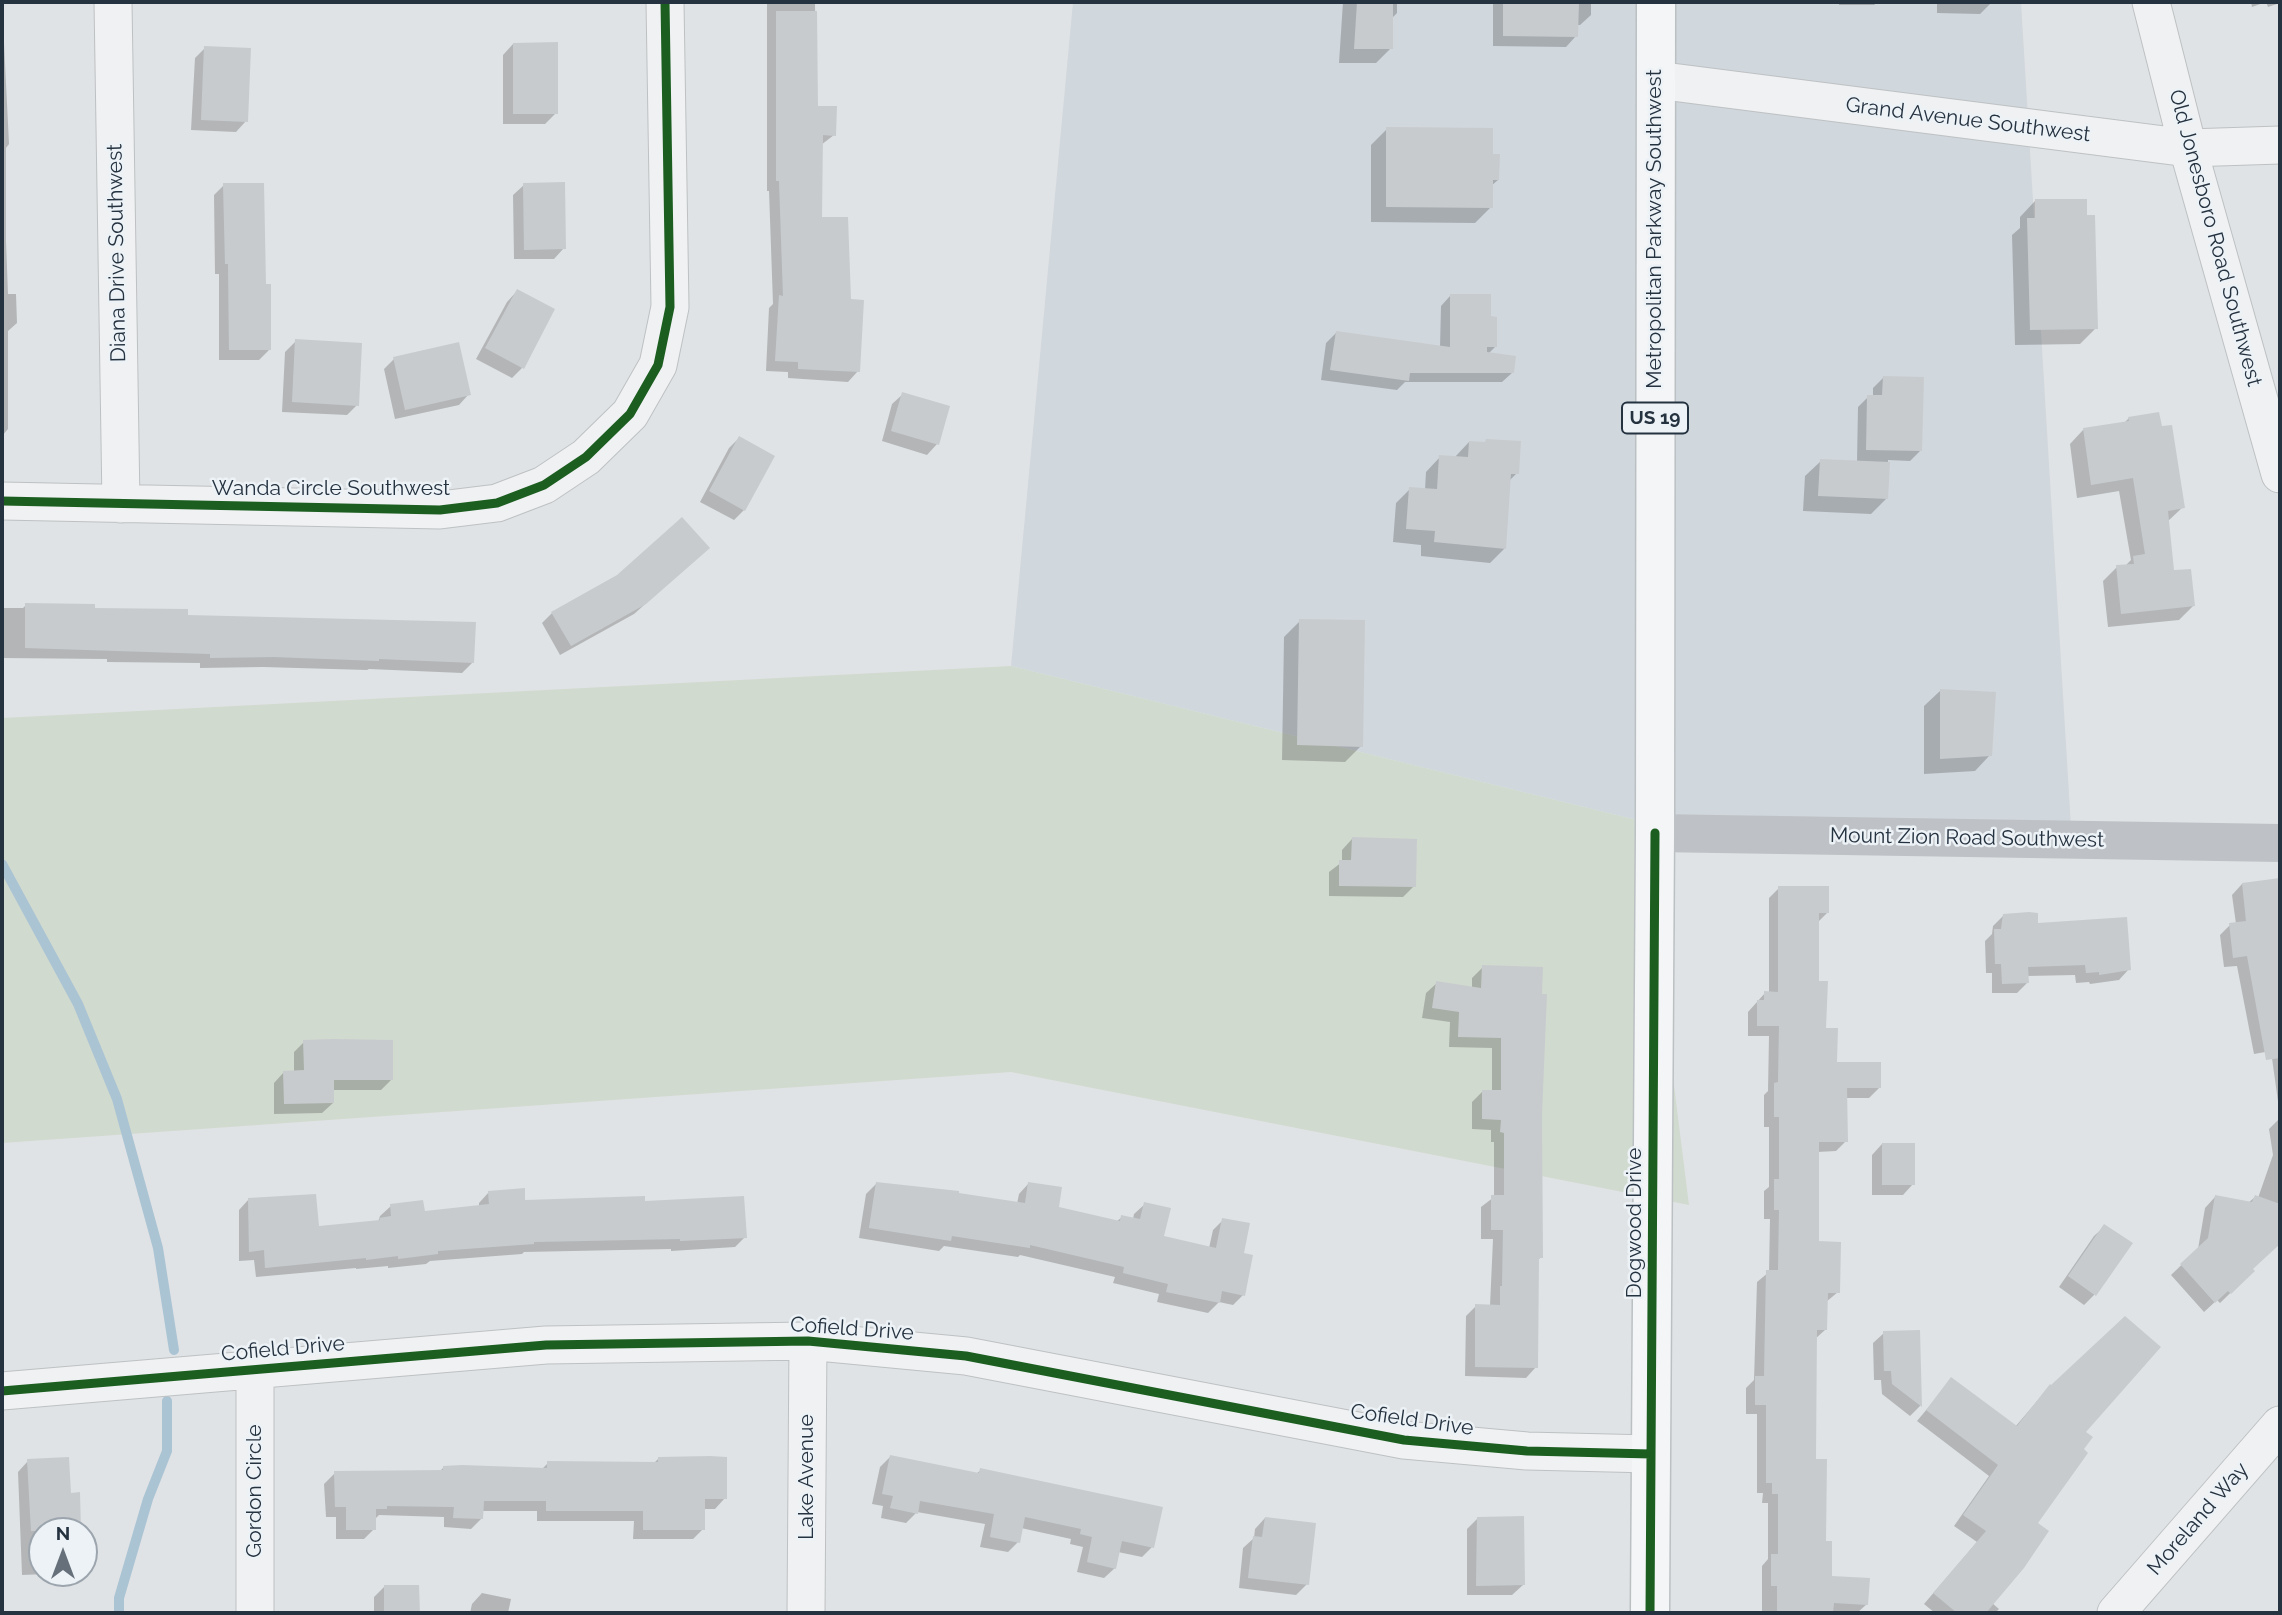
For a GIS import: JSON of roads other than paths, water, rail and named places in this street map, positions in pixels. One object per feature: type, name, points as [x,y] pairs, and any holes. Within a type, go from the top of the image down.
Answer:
[{"type":"main road","name":"Metropolitan Parkway Southwest","points":[[1655,833],[1656,2]]},
{"type":"main road","name":"Dogwood Drive","points":[[1650,1613],[1655,833]]},
{"type":"street","name":"Diana Drive Southwest","points":[[113,2],[121,504]]},
{"type":"street","name":"Wanda Circle Southwest","points":[[2,501],[440,510],[497,503],[544,485],[586,457],[630,414],[658,365],[670,307],[665,2]]},
{"type":"street","name":"Old Jonesboro Road Southwest","points":[[2151,2],[2188,148],[2280,474]]},
{"type":"street","name":"Grand Avenue Southwest","points":[[1656,80],[2188,148],[2280,145]]},
{"type":"street","name":"Mount Zion Road Southwest","points":[[1655,833],[2280,843]]},
{"type":"street","name":"Cofield Drive","points":[[2,1391],[546,1345],[808,1341],[966,1356],[1404,1440],[1527,1451],[1651,1454]]},
{"type":"street","name":"Lake Avenue","points":[[806,1613],[808,1341]]},
{"type":"street","name":"Gordon Circle","points":[[255,1369],[255,1613]]},
{"type":"street","name":"Moreland Way","points":[[2116,1613],[2280,1425]]},
{"type":"waterway","points":[[2,864],[78,1004],[117,1099],[158,1248],[174,1350]]},
{"type":"waterway","points":[[119,1613],[119,1598],[148,1499],[167,1451],[167,1401]]}]
